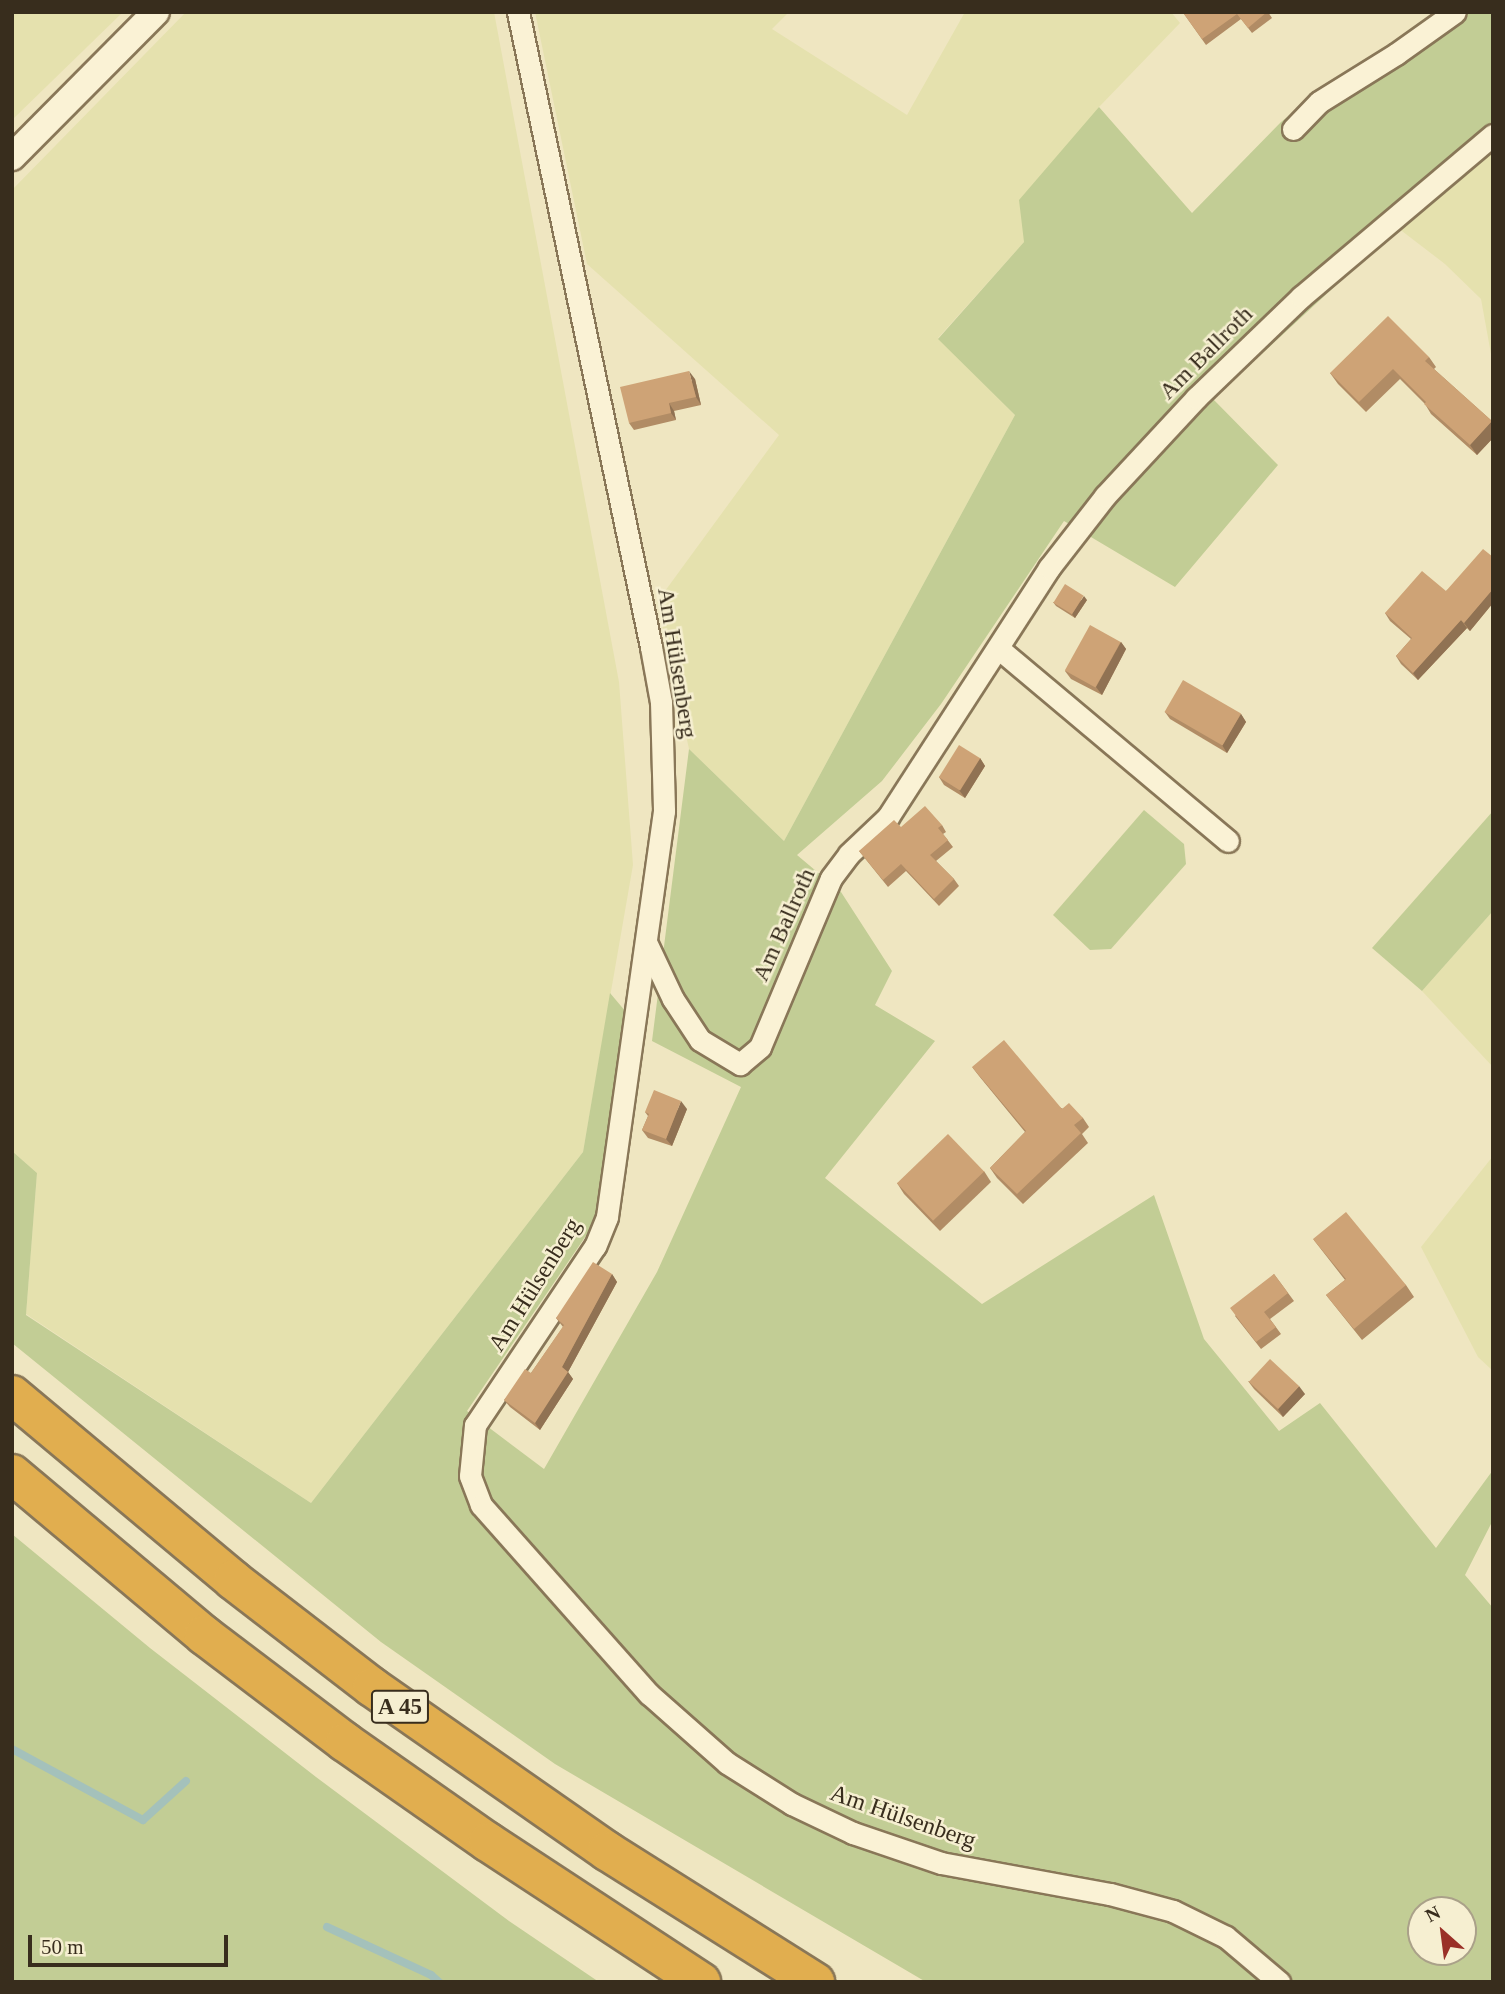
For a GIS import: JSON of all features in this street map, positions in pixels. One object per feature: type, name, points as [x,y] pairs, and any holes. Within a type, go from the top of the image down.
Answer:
[{"type":"highway","name":"A 45","points":[[12,1395],[233,1580],[372,1687],[607,1851],[815,1982]]},
{"type":"highway","name":"A 45","points":[[12,1474],[204,1634],[345,1742],[488,1843],[701,1982]]},
{"type":"street","points":[[12,158],[156,12]]},
{"type":"street","name":"Am Hülsenberg","points":[[518,12],[661,702],[664,811],[607,1217],[596,1246],[475,1425],[470,1476],[481,1505],[649,1694],[727,1763],[792,1804],[853,1833],[941,1863],[1110,1895],[1173,1911],[1226,1937],[1279,1982]]},
{"type":"street","points":[[1293,129],[1320,102],[1396,54],[1455,12]]},
{"type":"street","name":"Am Ballroth","points":[[646,942],[673,999],[700,1041],[740,1064],[760,1047],[831,878],[849,854],[888,817],[1049,568],[1105,496],[1196,398],[1301,297],[1493,135]]},
{"type":"street","points":[[998,648],[1228,841]]},
{"type":"shaded area","points":[[12,12],[123,12],[12,120]]},
{"type":"shaded area","points":[[186,12],[494,12],[619,682],[633,865],[583,1152],[311,1503],[26,1314],[37,1173],[12,1151],[12,190]]},
{"type":"shaded area","points":[[535,12],[789,12],[772,29],[907,115],[965,12],[1171,12],[1180,23],[1099,107],[1024,242],[938,338],[1015,415],[784,841],[689,749],[657,602],[779,435],[587,264]]},
{"type":"shaded area","points":[[1493,153],[1493,365],[1481,299],[1445,264],[1398,228]]},
{"type":"shaded area","points":[[1493,911],[1493,1067],[1422,991]]},
{"type":"shaded area","points":[[1493,1156],[1493,1371],[1478,1357],[1421,1247]]},
{"type":"green space","points":[[1434,12],[1493,12],[1493,153],[1398,228],[1213,399],[1278,465],[1175,587],[1064,521],[941,704],[882,781],[797,855],[841,892],[892,971],[875,1005],[935,1041],[825,1178],[982,1304],[1154,1195],[1204,1339],[1279,1431],[1320,1403],[1436,1548],[1493,1470],[1493,1520],[1465,1575],[1493,1608],[1493,1982],[926,1982],[555,1764],[381,1642],[12,1343],[12,1151],[37,1173],[26,1315],[311,1503],[583,1152],[610,993],[626,1012],[600,1215],[467,1411],[544,1469],[657,1272],[741,1087],[652,1041],[689,749],[784,841],[1015,415],[938,339],[1024,242],[1019,200],[1099,107],[1192,213],[1281,122],[1328,85],[1427,24]]},
{"type":"green space","points":[[1144,810],[1184,844],[1186,864],[1111,949],[1090,950],[1053,915]]},
{"type":"green space","points":[[1493,811],[1493,911],[1422,991],[1372,948]]},
{"type":"green space","points":[[12,1534],[150,1648],[316,1777],[509,1921],[599,1982],[12,1982]]},
{"type":"building","points":[[1267,12],[1248,28],[1237,14],[1202,39],[1184,14]]},
{"type":"building","points":[[1388,316],[1429,357],[1425,361],[1492,421],[1470,445],[1424,404],[1426,402],[1393,369],[1359,402],[1330,373]]},
{"type":"building","points":[[689,371],[696,397],[669,403],[671,413],[629,423],[620,387]]},
{"type":"building","points":[[1483,549],[1493,557],[1493,589],[1464,623],[1461,620],[1413,673],[1396,656],[1412,638],[1385,613],[1422,571],[1446,591]]},
{"type":"building","points":[[1065,584],[1084,596],[1072,614],[1053,603]]},
{"type":"building","points":[[1090,625],[1121,642],[1095,687],[1065,670]]},
{"type":"building","points":[[1183,680],[1241,713],[1223,746],[1164,712]]},
{"type":"building","points":[[959,745],[980,758],[960,790],[939,777]]},
{"type":"building","points":[[925,806],[942,825],[938,828],[948,840],[930,855],[954,879],[934,899],[901,864],[883,880],[859,851],[894,820],[901,827]]},
{"type":"building","points":[[1004,1040],[1062,1109],[1069,1103],[1083,1118],[1074,1125],[1081,1133],[1017,1194],[990,1168],[1026,1131],[972,1067]]},
{"type":"building","points":[[654,1090],[681,1101],[666,1139],[642,1130],[649,1114],[645,1112]]},
{"type":"building","points":[[948,1134],[984,1171],[933,1221],[897,1183]]},
{"type":"building","points":[[1346,1212],[1406,1285],[1354,1329],[1326,1295],[1346,1279],[1313,1239]]},
{"type":"building","points":[[593,1262],[612,1274],[562,1367],[568,1372],[535,1423],[504,1400],[525,1369],[531,1373],[564,1325],[556,1318]]},
{"type":"building","points":[[1274,1274],[1288,1293],[1264,1312],[1276,1327],[1256,1342],[1230,1308]]},
{"type":"building","points":[[1270,1359],[1299,1386],[1278,1409],[1249,1382]]},
{"type":"waterway","points":[[12,1749],[143,1820],[186,1781]]},
{"type":"waterway","points":[[327,1927],[431,1975],[439,1982]]}]
